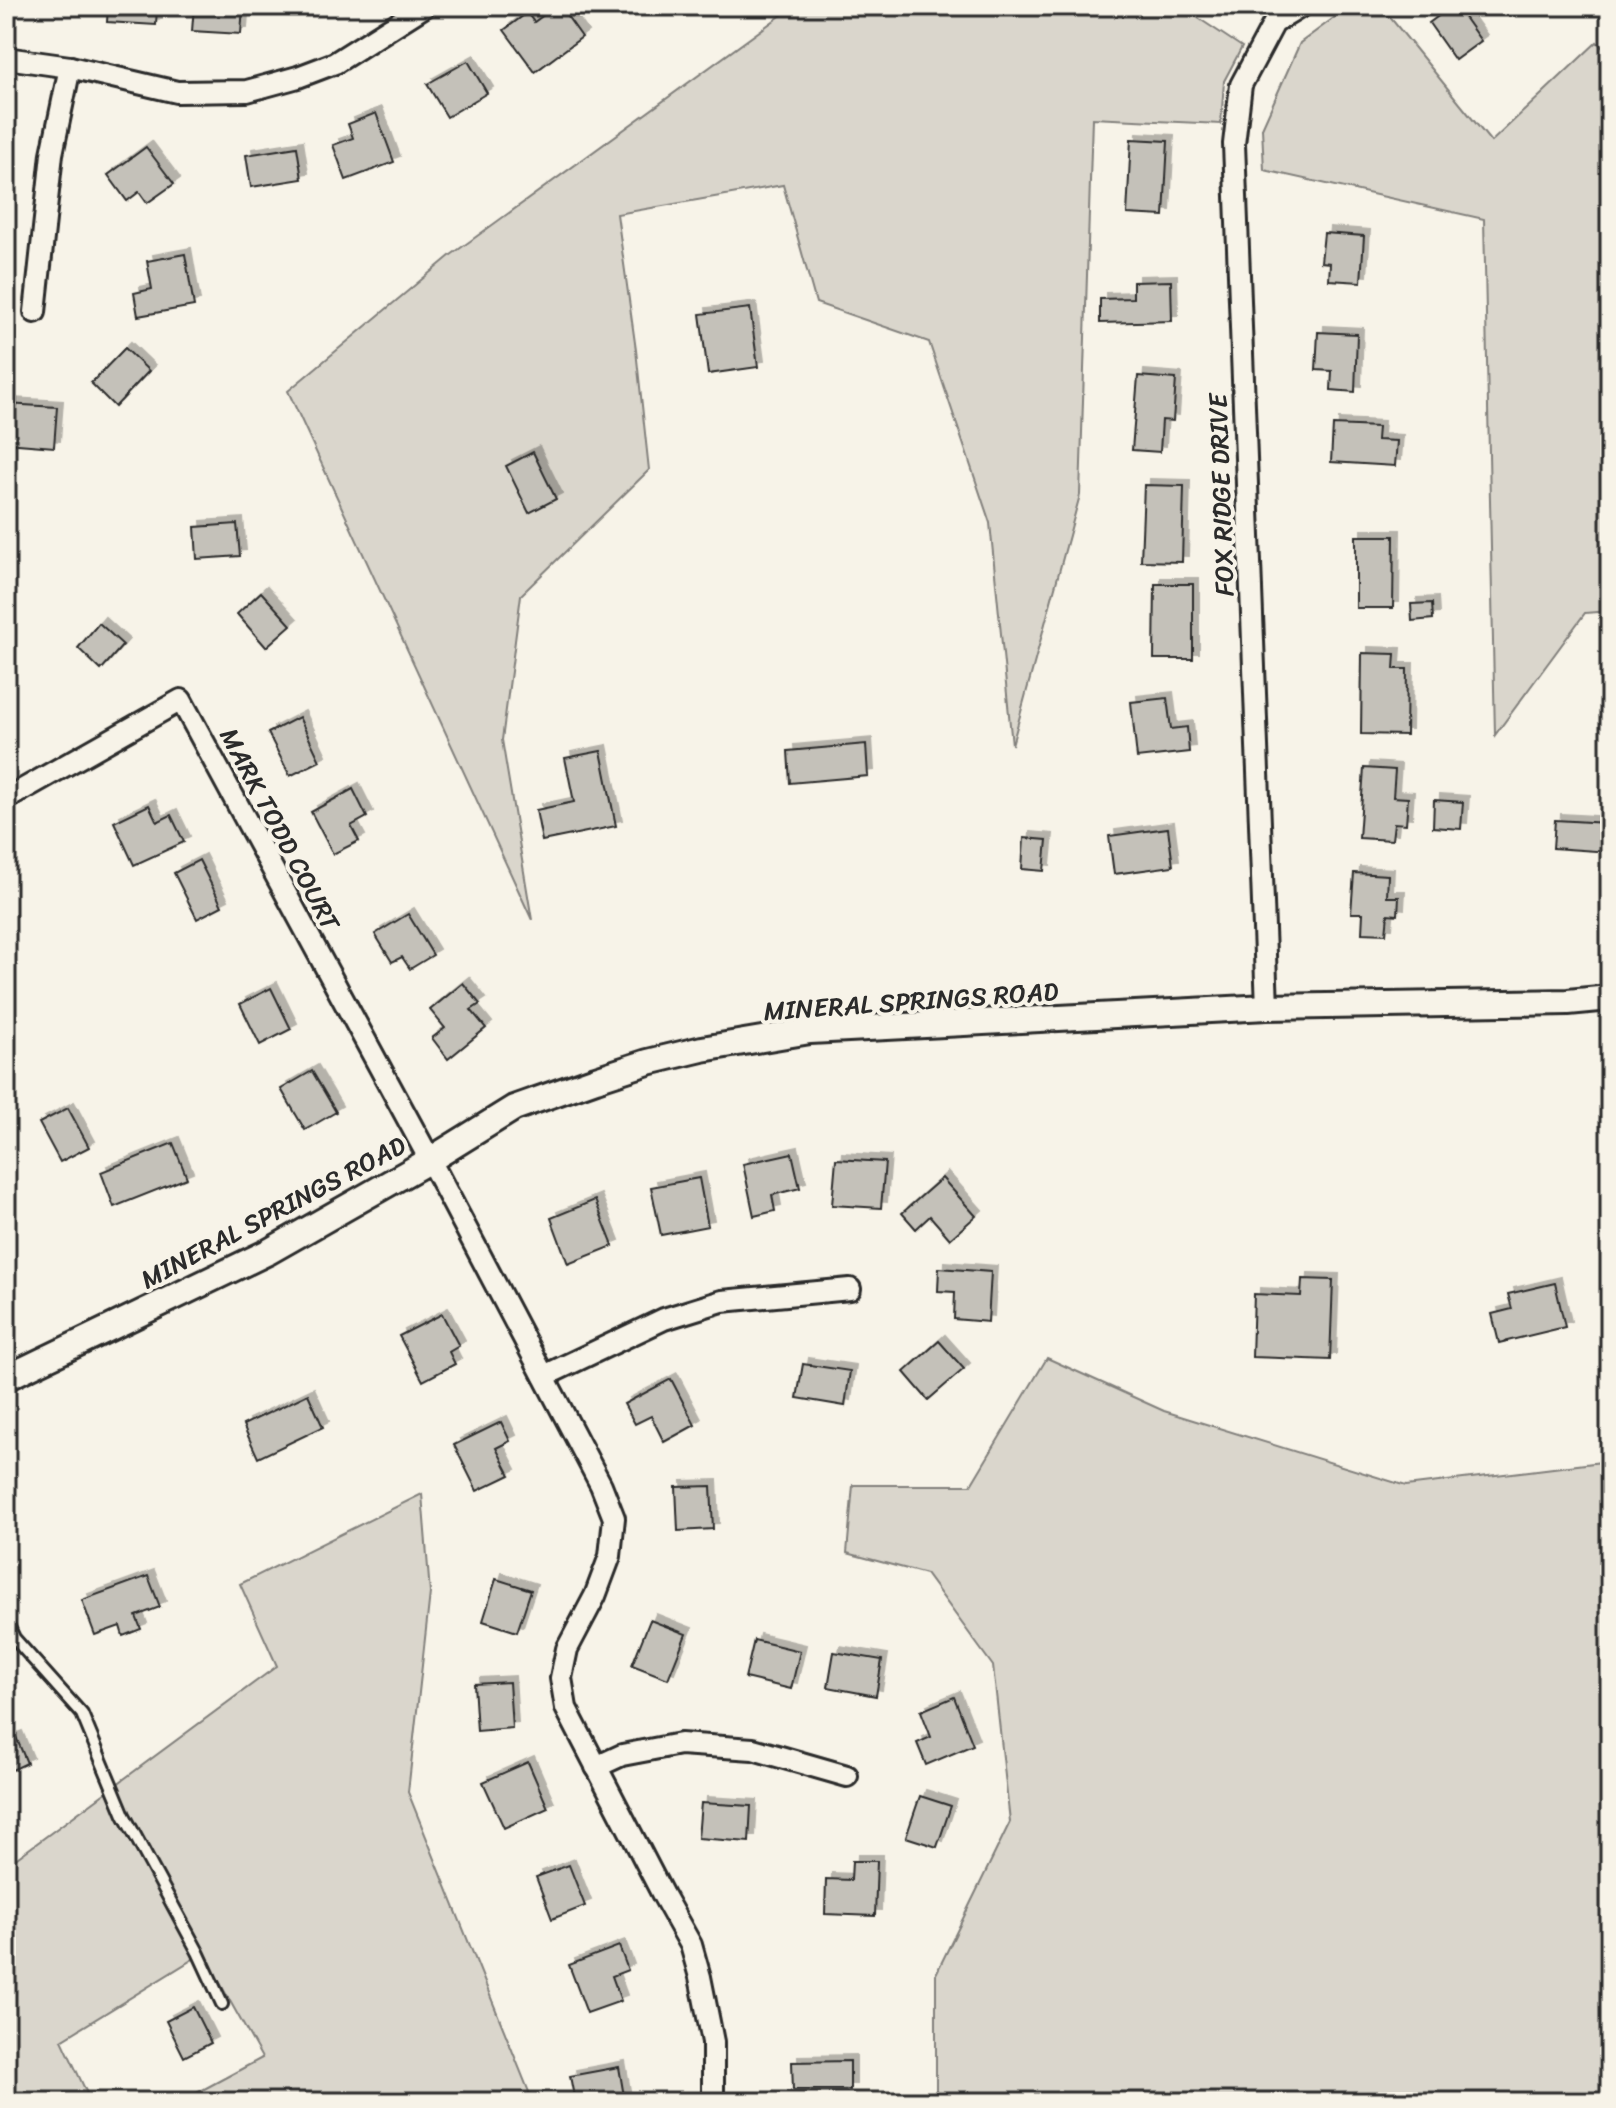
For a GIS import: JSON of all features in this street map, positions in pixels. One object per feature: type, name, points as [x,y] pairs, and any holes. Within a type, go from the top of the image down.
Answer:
[{"type":"street","points":[[6,58],[70,67],[177,92],[247,91],[335,63],[425,6]]},
{"type":"street","name":"FOX RIDGE DRIVE","points":[[1267,1007],[1234,144],[1241,85],[1274,23],[1302,6]]},
{"type":"street","points":[[35,312],[52,154],[70,67]]},
{"type":"street","name":"MARK TODD COURT","points":[[6,799],[181,700],[430,1160]]},
{"type":"street","name":"MINERAL SPRINGS ROAD","points":[[6,1378],[268,1252],[430,1160],[514,1108],[648,1062],[702,1049],[810,1031],[1267,1007],[1568,1002],[1610,998]]},
{"type":"street","points":[[430,1160],[601,1485],[614,1518],[610,1556],[595,1596],[567,1649],[561,1678],[566,1708],[691,1945],[713,2042],[713,2097]]},
{"type":"street","points":[[544,1376],[664,1319],[722,1301],[850,1289]]},
{"type":"street","points":[[596,1767],[622,1755],[680,1744],[753,1749],[847,1776]]},
{"type":"lane","points":[[6,1621],[14,1638],[82,1714],[124,1815],[198,1952],[222,2004]]},
{"type":"shaded area","points":[[794,6],[1180,6],[1242,47],[1224,81],[1221,124],[1092,118],[1080,495],[1012,745],[990,523],[929,342],[816,303],[783,185],[617,214],[649,470],[521,595],[502,740],[532,920],[288,391],[451,255]]},
{"type":"shaded area","points":[[1350,6],[1381,6],[1491,142],[1597,42],[1610,55],[1610,611],[1585,613],[1495,735],[1484,219],[1264,170],[1262,128],[1300,43]]},
{"type":"shaded area","points":[[1047,1358],[1164,1411],[1406,1486],[1610,1461],[1610,2102],[936,2102],[936,1974],[1010,1822],[993,1666],[926,1574],[847,1553],[853,1485],[971,1485]]},
{"type":"shaded area","points":[[422,1494],[430,1593],[408,1792],[533,2102],[180,2102],[262,2058],[203,1953],[62,2040],[91,2102],[6,2102],[6,1866],[277,1666],[240,1584]]},
{"type":"building","points":[[108,6],[157,6],[156,25],[107,22]]},
{"type":"building","points":[[194,6],[243,6],[241,34],[192,31]]},
{"type":"building","points":[[560,6],[582,37],[535,72],[504,30],[527,13],[534,22]]},
{"type":"building","points":[[1435,6],[1456,6],[1481,41],[1455,60],[1429,23],[1441,14]]},
{"type":"building","points":[[468,61],[487,93],[447,117],[427,84]]},
{"type":"building","points":[[376,113],[394,162],[346,180],[333,145],[353,138],[348,124]]},
{"type":"building","points":[[1131,139],[1168,141],[1164,216],[1127,214]]},
{"type":"building","points":[[146,147],[174,184],[147,203],[139,192],[127,201],[108,175]]},
{"type":"building","points":[[297,147],[302,179],[251,187],[246,155]]},
{"type":"building","points":[[1324,233],[1364,236],[1361,282],[1329,280],[1330,263],[1321,262]]},
{"type":"building","points":[[185,254],[194,306],[138,316],[134,293],[152,289],[147,261]]},
{"type":"building","points":[[1171,281],[1172,321],[1100,323],[1100,299],[1133,298],[1133,282]]},
{"type":"building","points":[[750,308],[758,367],[708,374],[700,314]]},
{"type":"building","points":[[1318,332],[1357,334],[1355,392],[1331,390],[1332,371],[1316,370]]},
{"type":"building","points":[[125,348],[149,371],[115,407],[91,383]]},
{"type":"building","points":[[1138,376],[1176,379],[1173,421],[1162,420],[1160,452],[1132,450]]},
{"type":"building","points":[[6,404],[57,407],[54,447],[6,443]]},
{"type":"building","points":[[1333,425],[1378,427],[1377,440],[1397,441],[1395,466],[1331,462]]},
{"type":"building","points":[[533,452],[556,499],[529,513],[506,466]]},
{"type":"building","points":[[1144,485],[1184,486],[1182,562],[1141,561]]},
{"type":"building","points":[[237,524],[240,556],[197,559],[195,527]]},
{"type":"building","points":[[1356,536],[1394,536],[1393,608],[1356,608]]},
{"type":"building","points":[[1155,584],[1193,584],[1193,659],[1154,659]]},
{"type":"building","points":[[261,592],[291,625],[266,647],[237,614]]},
{"type":"building","points":[[1432,603],[1433,619],[1412,621],[1411,604]]},
{"type":"building","points":[[99,623],[123,645],[101,670],[78,648]]},
{"type":"building","points":[[1362,653],[1395,654],[1394,669],[1407,669],[1406,735],[1361,734]]},
{"type":"building","points":[[1167,698],[1171,729],[1187,727],[1189,752],[1137,758],[1131,702]]},
{"type":"building","points":[[299,717],[320,761],[290,776],[268,733]]},
{"type":"building","points":[[866,744],[868,776],[790,783],[788,751]]},
{"type":"building","points":[[601,751],[616,826],[542,841],[536,810],[574,802],[565,758]]},
{"type":"building","points":[[1364,768],[1395,770],[1393,797],[1408,798],[1406,824],[1394,823],[1392,840],[1359,838]]},
{"type":"building","points":[[353,789],[367,817],[351,826],[359,841],[333,854],[311,812]]},
{"type":"building","points":[[1434,800],[1463,802],[1461,829],[1433,827]]},
{"type":"building","points":[[149,805],[157,822],[171,815],[184,842],[134,865],[114,822]]},
{"type":"building","points":[[1555,820],[1607,823],[1610,852],[1553,848]]},
{"type":"building","points":[[1168,828],[1173,866],[1114,874],[1109,836]]},
{"type":"building","points":[[1024,838],[1047,840],[1044,871],[1022,869]]},
{"type":"building","points":[[199,860],[222,906],[197,919],[174,873]]},
{"type":"building","points":[[1354,873],[1388,875],[1387,897],[1399,897],[1398,915],[1388,914],[1386,934],[1362,933],[1363,913],[1351,913]]},
{"type":"building","points":[[408,914],[433,955],[410,969],[402,957],[392,962],[375,934]]},
{"type":"building","points":[[463,983],[480,1004],[471,1010],[486,1028],[448,1059],[432,1038],[445,1028],[430,1010]]},
{"type":"building","points":[[271,988],[291,1029],[260,1045],[240,1004]]},
{"type":"building","points":[[312,1071],[336,1112],[305,1130],[281,1089]]},
{"type":"building","points":[[68,1108],[89,1147],[60,1162],[39,1123]]},
{"type":"building","points":[[173,1143],[187,1178],[114,1207],[101,1172]]},
{"type":"building","points":[[792,1153],[800,1188],[772,1195],[775,1211],[754,1216],[743,1164]]},
{"type":"building","points":[[836,1159],[885,1162],[881,1208],[832,1205]]},
{"type":"building","points":[[699,1178],[708,1226],[661,1235],[651,1187]]},
{"type":"building","points":[[942,1178],[976,1216],[950,1239],[930,1216],[916,1229],[902,1213]]},
{"type":"building","points":[[595,1200],[613,1246],[568,1264],[551,1218]]},
{"type":"building","points":[[939,1268],[991,1272],[988,1322],[954,1319],[955,1292],[938,1291]]},
{"type":"building","points":[[1302,1279],[1333,1280],[1330,1360],[1252,1357],[1254,1294],[1301,1296]]},
{"type":"building","points":[[1555,1283],[1565,1327],[1499,1343],[1492,1314],[1512,1309],[1508,1294]]},
{"type":"building","points":[[442,1314],[459,1346],[449,1352],[455,1364],[423,1381],[399,1336]]},
{"type":"building","points":[[939,1341],[964,1369],[928,1400],[904,1372]]},
{"type":"building","points":[[803,1364],[850,1371],[845,1406],[797,1398]]},
{"type":"building","points":[[671,1379],[695,1425],[664,1442],[651,1416],[635,1424],[624,1404]]},
{"type":"building","points":[[308,1394],[323,1427],[258,1458],[243,1425]]},
{"type":"building","points":[[501,1422],[510,1441],[496,1448],[510,1475],[477,1491],[454,1445]]},
{"type":"building","points":[[711,1486],[713,1529],[678,1531],[676,1487]]},
{"type":"building","points":[[148,1576],[160,1607],[136,1616],[141,1629],[123,1636],[120,1626],[95,1635],[82,1600]]},
{"type":"building","points":[[496,1579],[531,1590],[517,1632],[483,1621]]},
{"type":"building","points":[[650,1620],[686,1634],[668,1679],[632,1665]]},
{"type":"building","points":[[754,1640],[800,1651],[791,1689],[745,1678]]},
{"type":"building","points":[[834,1652],[882,1660],[876,1696],[828,1687]]},
{"type":"building","points":[[509,1682],[512,1728],[477,1731],[474,1684]]},
{"type":"building","points":[[954,1697],[973,1745],[926,1765],[917,1743],[931,1737],[921,1711]]},
{"type":"building","points":[[16,1737],[27,1763],[6,1773],[6,1741]]},
{"type":"building","points":[[528,1762],[548,1808],[504,1828],[483,1782]]},
{"type":"building","points":[[920,1796],[951,1806],[937,1847],[906,1837]]},
{"type":"building","points":[[701,1803],[751,1806],[749,1842],[698,1838]]},
{"type":"building","points":[[852,1861],[877,1861],[875,1916],[825,1914],[826,1879],[851,1880]]},
{"type":"building","points":[[569,1865],[585,1906],[552,1919],[536,1877]]},
{"type":"building","points":[[619,1946],[628,1970],[612,1976],[621,2001],[587,2013],[569,1965]]},
{"type":"building","points":[[193,2007],[211,2043],[184,2057],[166,2021]]},
{"type":"building","points":[[850,2061],[850,2090],[793,2090],[792,2062]]},
{"type":"building","points":[[619,2067],[625,2102],[575,2102],[570,2076]]}]
